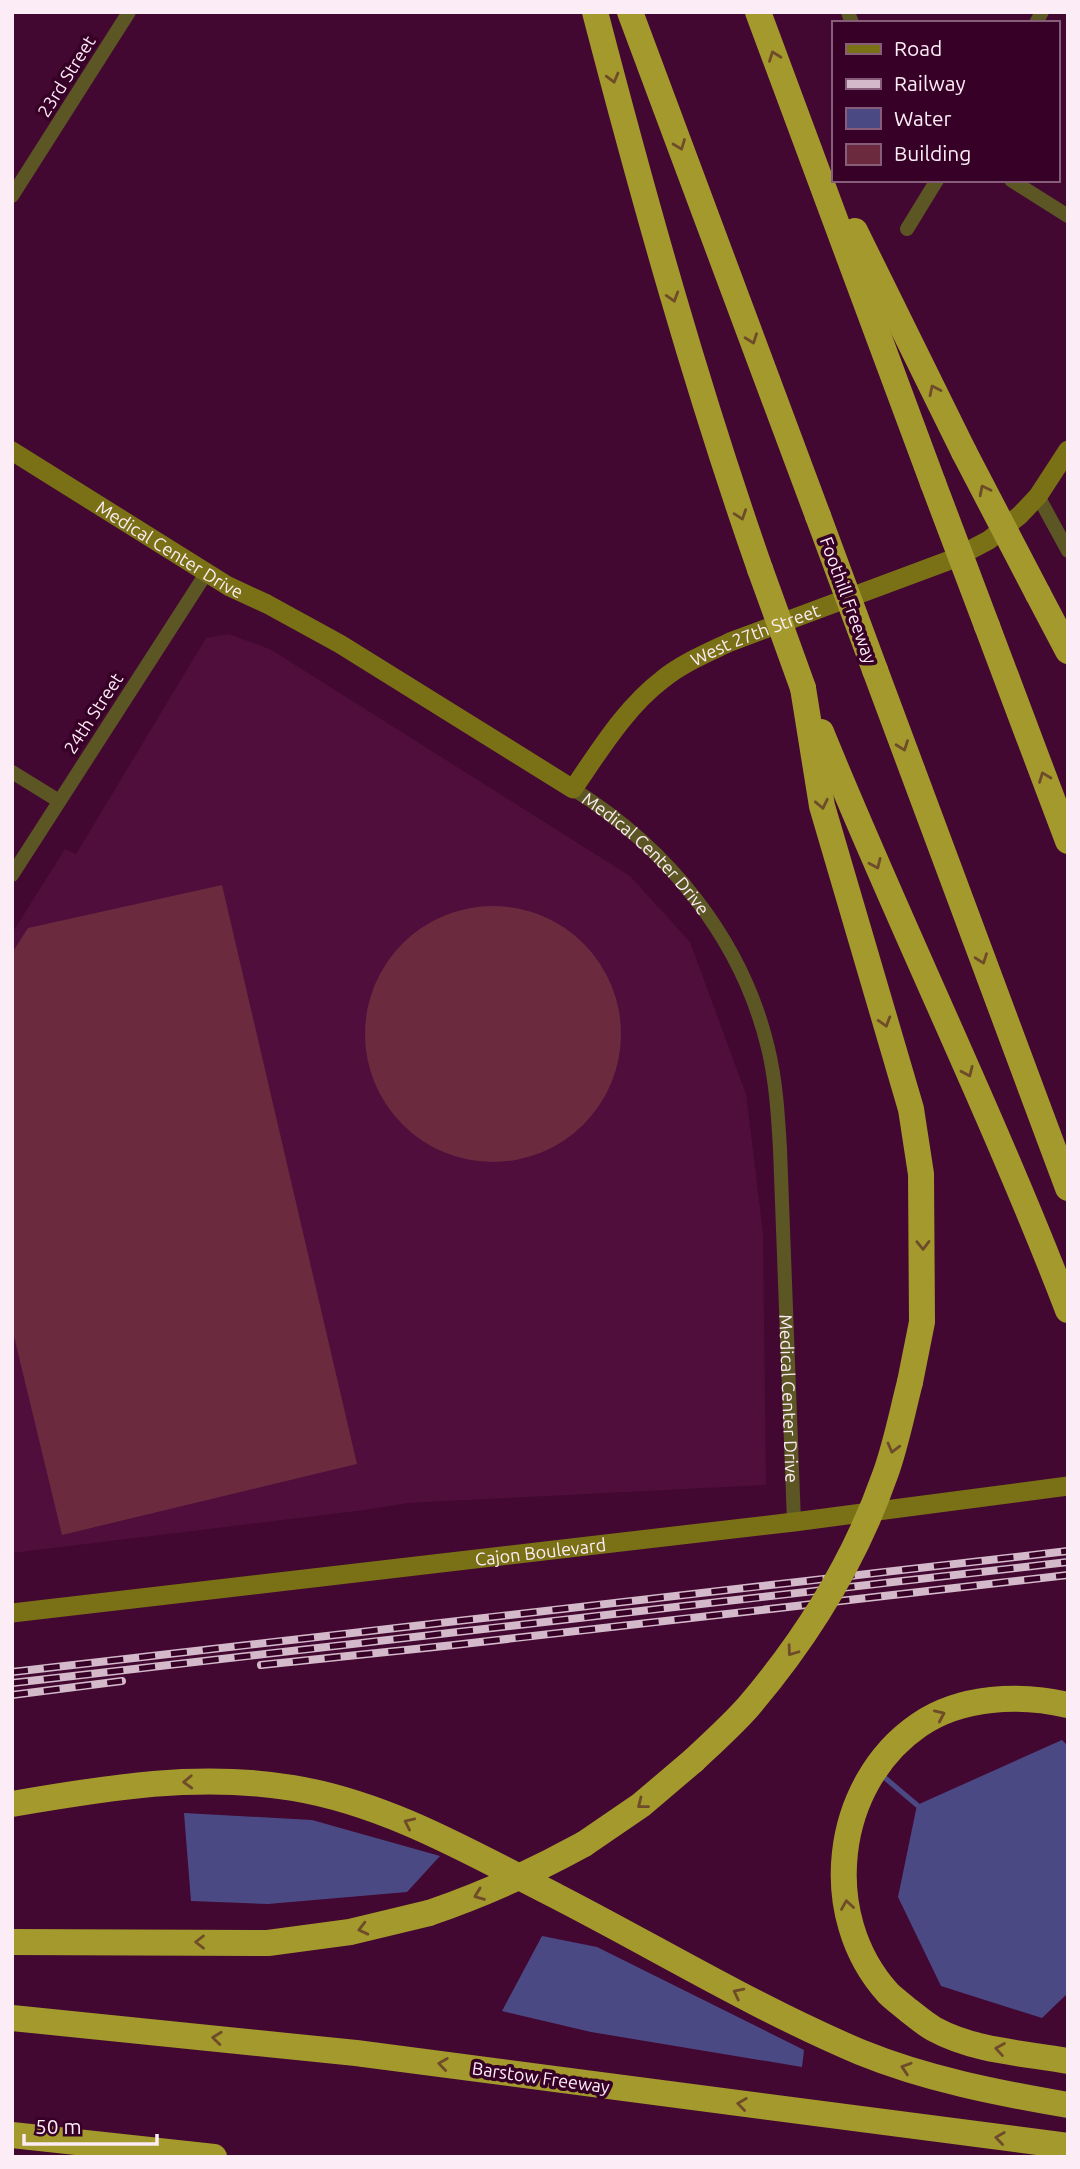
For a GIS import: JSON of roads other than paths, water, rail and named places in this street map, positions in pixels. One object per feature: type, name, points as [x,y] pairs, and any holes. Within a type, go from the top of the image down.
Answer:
[{"type":"highway","points":[[595,12],[667,276],[722,460],[803,688],[870,851],[1035,1225],[1068,1310]]},
{"type":"highway","name":"Foothill Freeway","points":[[630,12],[1068,1188]]},
{"type":"highway","points":[[758,12],[1068,841]]},
{"type":"highway","points":[[791,100],[964,452],[1068,651]]},
{"type":"highway","points":[[12,1942],[268,1942],[350,1932],[429,1913],[481,1895],[584,1844],[641,1805],[694,1760],[746,1709],[794,1650],[861,1535],[886,1473],[910,1382],[922,1322],[921,1174],[911,1109],[822,806],[803,688]]},
{"type":"highway","points":[[1068,1705],[1013,1698],[975,1702],[920,1724],[894,1746],[861,1793],[850,1821],[844,1851],[843,1878],[847,1910],[856,1942],[883,1986],[912,2013],[932,2028],[956,2039],[1068,2060]]},
{"type":"highway","points":[[12,1804],[155,1783],[222,1780],[294,1788],[343,1800],[402,1819],[601,1919],[727,1987],[861,2052],[950,2081],[1068,2105]]},
{"type":"highway","name":"Barstow Freeway","points":[[12,2018],[356,2053],[1068,2146]]},
{"type":"highway","points":[[12,2134],[214,2157]]},
{"type":"street","name":"23rd Street","points":[[12,196],[130,12]]},
{"type":"street","points":[[907,229],[936,182]]},
{"type":"street","points":[[1014,182],[1068,216]]},
{"type":"street","name":"West 27th Street","points":[[573,789],[610,734],[636,703],[663,679],[694,659],[730,642],[953,559],[989,540],[1020,515],[1038,496],[1068,450]]},
{"type":"street","name":"Medical Center Drive","points":[[12,451],[228,586],[340,644],[606,810],[639,838],[696,897],[735,958],[755,1003],[769,1049],[777,1098],[794,1522]]},
{"type":"street","points":[[1038,496],[1068,551]]},
{"type":"street","name":"24th Street","points":[[12,875],[207,572]]},
{"type":"street","points":[[12,772],[59,801]]},
{"type":"street","name":"Cajon Boulevard","points":[[12,1614],[794,1522],[1068,1486]]},
{"type":"water","points":[[1062,1740],[1068,1746],[1068,1993],[1042,2018],[941,1986],[898,1897],[917,1805]]},
{"type":"water","points":[[184,1813],[312,1820],[440,1856],[407,1892],[268,1904],[191,1901]]},
{"type":"water","points":[[542,1936],[597,1947],[804,2050],[802,2067],[591,2032],[502,2011]]},
{"type":"waterway","points":[[884,1777],[917,1805]]},
{"type":"railway","points":[[12,1672],[1068,1551]]},
{"type":"railway","points":[[12,1683],[1068,1562]]},
{"type":"railway","points":[[261,1665],[1068,1575]]},
{"type":"railway","points":[[12,1695],[122,1681]]}]
